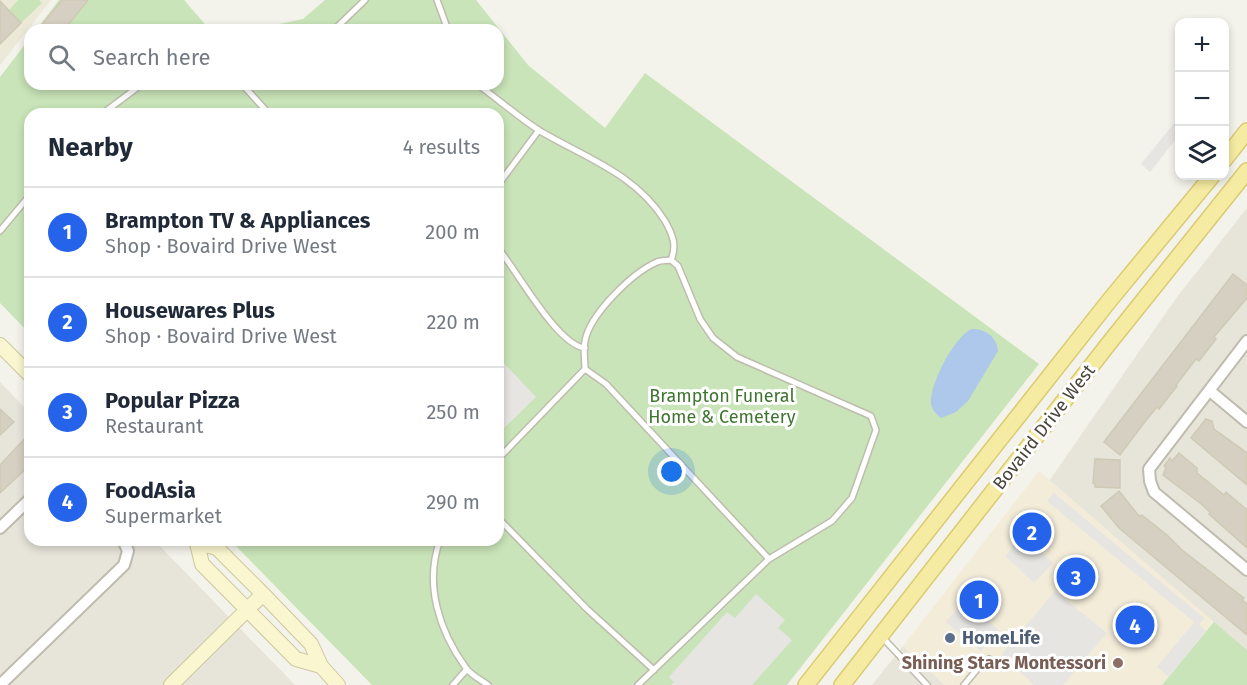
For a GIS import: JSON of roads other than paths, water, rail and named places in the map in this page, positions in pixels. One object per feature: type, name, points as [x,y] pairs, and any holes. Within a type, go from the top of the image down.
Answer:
[{"type":"main road","points":[[1229,154],[1247,131]]},
{"type":"main road","name":"Bovaird Drive West","points":[[843,685],[1110,342],[1247,171]]},
{"type":"main road","name":"Bovaird Drive West","points":[[807,685],[1095,319],[1209,180]]},
{"type":"main road","points":[[0,345],[24,369]]},
{"type":"main road","points":[[197,546],[202,564],[296,659],[321,666]]},
{"type":"main road","points":[[211,546],[217,548],[311,644],[321,666],[338,685]]},
{"type":"main road","points":[[171,685],[263,594]]},
{"type":"street","points":[[1247,341],[1149,469],[1154,492],[1247,570]]},
{"type":"street","points":[[1210,391],[1247,423]]},
{"type":"street","points":[[0,528],[24,505]]},
{"type":"street","points":[[0,685],[124,565],[128,551],[126,546]]},
{"type":"lane","points":[[340,24],[364,0]]},
{"type":"lane","points":[[437,0],[446,24]]},
{"type":"lane","points":[[111,108],[134,90]]},
{"type":"lane","points":[[247,90],[264,108]]},
{"type":"lane","points":[[485,90],[539,130],[624,178],[644,193],[661,214],[673,236],[674,248],[671,260]]},
{"type":"lane","points":[[504,176],[539,130]]},
{"type":"lane","points":[[0,231],[24,202]]},
{"type":"lane","points":[[504,256],[546,315],[573,345],[585,348]]},
{"type":"lane","points":[[504,453],[585,369],[585,340],[593,322],[605,306],[623,286],[659,261],[671,260],[678,266],[700,319],[713,338],[737,357],[871,416],[876,430],[852,498],[832,521],[769,559],[638,685]]},
{"type":"lane","points":[[585,369],[606,384],[769,559]]},
{"type":"lane","points":[[504,524],[587,609],[654,670]]},
{"type":"lane","points":[[439,546],[434,567],[433,588],[436,609],[443,627],[467,669],[488,685]]},
{"type":"lane","points":[[880,636],[927,685]]},
{"type":"lane","points":[[964,685],[989,659]]},
{"type":"lane","points":[[453,685],[467,669]]},
{"type":"water","points":[[972,329],[982,330],[990,335],[998,351],[968,401],[956,412],[941,418],[931,405],[935,384],[951,350],[965,333]]},
{"type":"place","name":"Housewares Plus","points":[[1032,532]]},
{"type":"place","name":"Popular Pizza","points":[[1076,577]]},
{"type":"place","name":"Brampton TV & Appliances","points":[[979,600]]},
{"type":"place","name":"FoodAsia","points":[[1135,625]]},
{"type":"place","name":"HomeLife","points":[[950,638]]},
{"type":"place","name":"Shining Stars Montessori","points":[[1118,663]]},
{"type":"park label","name":"Brampton Funeral Home & Cemetery","points":[[722,406]]}]
